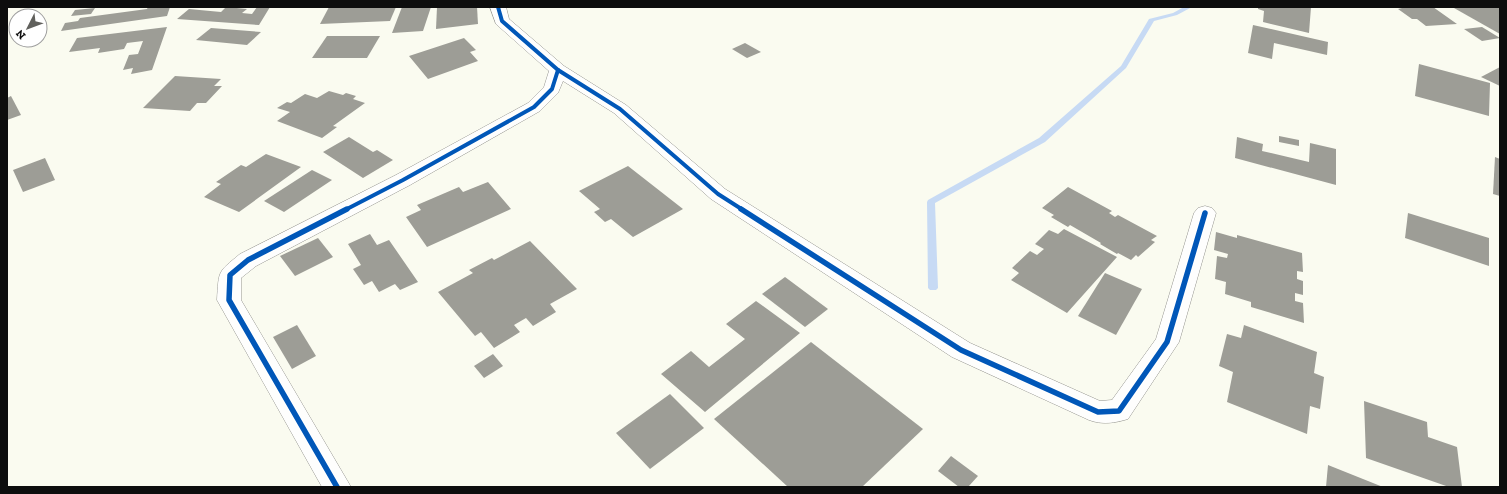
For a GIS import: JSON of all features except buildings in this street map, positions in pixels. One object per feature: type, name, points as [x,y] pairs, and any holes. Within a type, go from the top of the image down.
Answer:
[{"type":"street","points":[[498,7],[502,21],[558,70],[620,109],[718,194],[961,350],[1098,412],[1119,411],[1167,342],[1205,213]]},
{"type":"street","points":[[336,487],[230,300],[230,275],[248,260],[403,180],[534,107],[552,89],[558,70]]},
{"type":"waterway","points":[[933,288],[931,202],[1042,140],[1124,67],[1151,20],[1175,14],[1189,7]]},
{"type":"cycle path","points":[[498,7],[502,21],[558,70],[620,109],[718,194],[961,350],[1098,412],[1119,411],[1167,342],[1205,213]]},
{"type":"cycle path","points":[[337,487],[229,300],[230,275],[248,260],[403,180],[534,107],[552,89],[558,70]]}]
